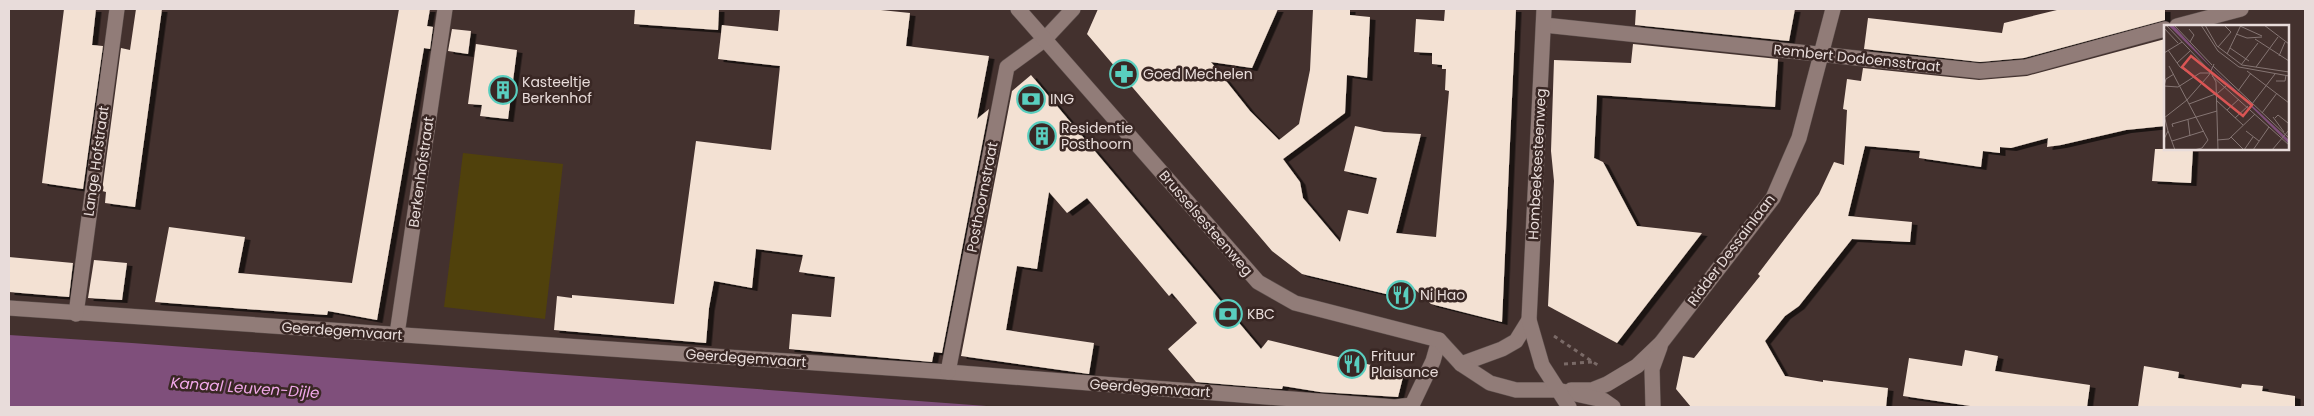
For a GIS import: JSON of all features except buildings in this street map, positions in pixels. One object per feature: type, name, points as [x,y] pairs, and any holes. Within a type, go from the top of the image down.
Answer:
[{"type":"street","name":"Lange Hofstraat","points":[[76,314],[117,9]]},
{"type":"street","name":"Berkenhofstraat","points":[[398,334],[445,9]]},
{"type":"street","name":"Brusselsesteenweg","points":[[1018,9],[1258,282],[1295,303],[1439,340]]},
{"type":"street","name":"Posthoornstraat","points":[[948,372],[1007,67],[1044,40],[1073,9]]},
{"type":"street","name":"Hombeeksesteenweg","points":[[1544,9],[1529,320],[1542,365],[1569,407]]},
{"type":"street","name":"Ridder Dessainlaan","points":[[1557,390],[1592,390],[1618,378],[1637,366],[1661,343],[1773,198],[1798,138],[1833,9]]},
{"type":"street","points":[[2181,25],[2241,9]]},
{"type":"street","name":"Rembert Dodoensstraat","points":[[1544,25],[1980,70],[2026,68],[2164,29]]},
{"type":"street","name":"Geerdegemvaart","points":[[9,308],[948,372],[1395,407],[1412,405],[1433,361],[1439,340]]},
{"type":"street","name":"Hombeeksesteenweg","points":[[1461,364],[1502,350],[1516,341],[1529,320]]},
{"type":"street","points":[[1439,340],[1461,364],[1490,383],[1516,390],[1557,390],[1603,400],[1613,407]]},
{"type":"street","points":[[1653,407],[1652,369],[1661,343]]},
{"type":"path","points":[[1529,320],[1618,378]]},
{"type":"shaded area","points":[[463,153],[563,164],[545,319],[444,307]]},
{"type":"water","name":"Kanaal Leuven-Dijle","points":[[9,335],[132,343],[1000,407],[9,407]]},
{"type":"place","name":"Goed Mechelen","points":[[1124,74]]},
{"type":"place","name":"Kasteeltje Berkenhof","points":[[503,90]]},
{"type":"place","name":"ING","points":[[1031,99]]},
{"type":"place","name":"Residentie Posthoorn","points":[[1042,136]]},
{"type":"place","name":"Ni Hao","points":[[1401,295]]},
{"type":"place","name":"KBC","points":[[1228,314]]},
{"type":"place","name":"Frituur Plaisance","points":[[1352,364]]}]
